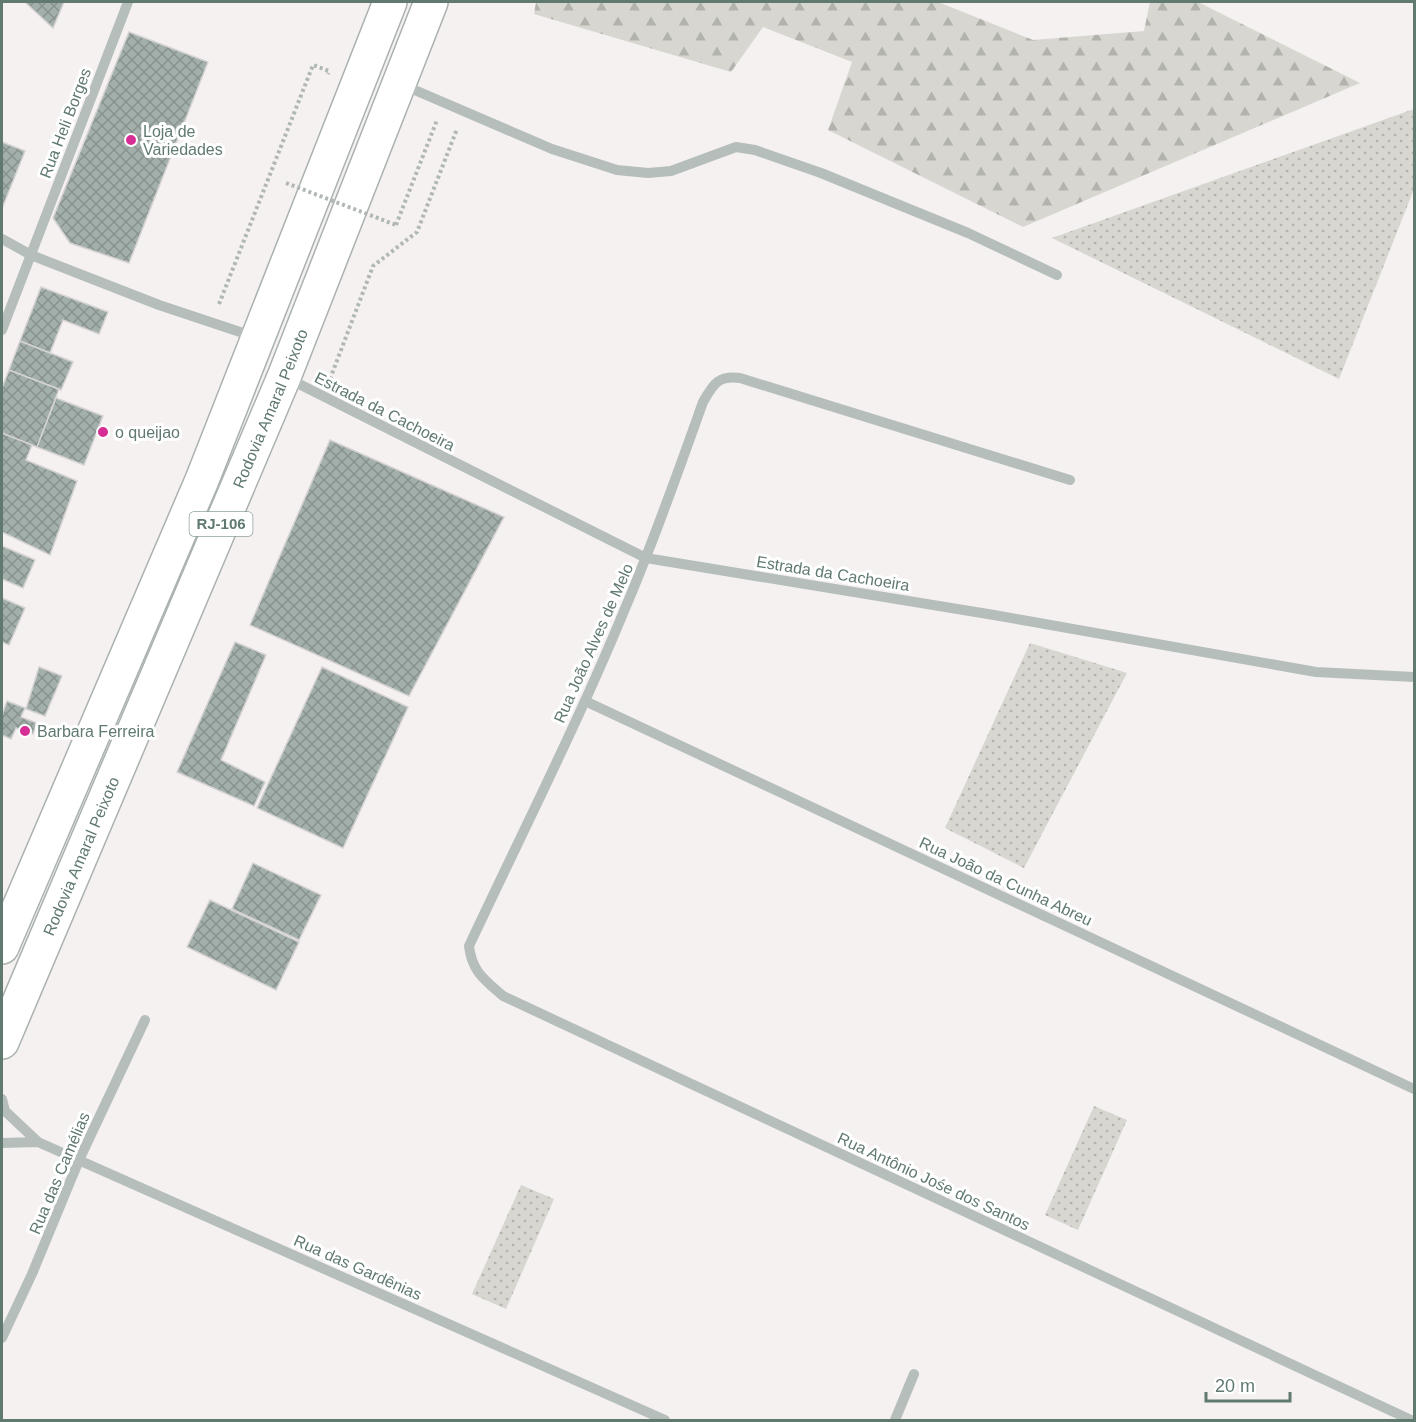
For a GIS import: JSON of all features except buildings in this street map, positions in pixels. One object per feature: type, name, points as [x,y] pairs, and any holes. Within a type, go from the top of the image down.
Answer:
[{"type":"highway","name":"RJ-106","points":[[2,947],[202,480],[390,2]]},
{"type":"highway","name":"Rodovia Amaral Peixoto","points":[[2,1042],[284,377],[431,2]]},
{"type":"street","name":"Rua Heli Borges","points":[[2,330],[128,2]]},
{"type":"street","points":[[400,84],[552,149],[617,170],[648,173],[671,171],[736,147],[755,150],[821,172],[968,232],[1057,275]]},
{"type":"street","points":[[2,239],[31,255],[187,315],[258,338]]},
{"type":"street","name":"Rua João Alves de Melo","points":[[469,946],[585,701],[646,558],[703,402],[714,384],[726,376],[751,382],[1070,480]]},
{"type":"street","name":"Estrada da Cachoeira","points":[[284,377],[646,558],[1006,617],[1316,672],[1414,677]]},
{"type":"street","name":"Rua João da Cunha Abreu","points":[[585,701],[1414,1089]]},
{"type":"street","name":"Rua Antônio Jośe dos Santos","points":[[469,946],[471,959],[479,975],[503,996],[1411,1420]]},
{"type":"street","name":"Rua das Camélias","points":[[2,1338],[32,1274],[78,1160],[145,1020]]},
{"type":"street","name":"Rua das Gardênias","points":[[2,1099],[4,1111],[38,1142],[665,1420]]},
{"type":"street","name":"Rua das Gardênias","points":[[2,1143],[38,1142]]},
{"type":"street","points":[[895,1420],[914,1374]]},
{"type":"path","points":[[187,315],[218,306],[313,65],[329,71],[325,81]]},
{"type":"path","points":[[290,173],[286,183],[396,225],[438,115]]},
{"type":"path","points":[[323,397],[373,266],[417,232],[459,123]]},
{"type":"green space","points":[[536,2],[938,2],[1033,40],[1144,31],[1150,2],[1198,2],[1360,83],[1023,227],[828,130],[852,62],[763,27],[731,72],[534,14]]},
{"type":"green space","points":[[1414,109],[1414,189],[1339,379],[1052,238]]},
{"type":"green space","points":[[1030,643],[1127,673],[1024,868],[945,828]]},
{"type":"green space","points":[[1094,1106],[1127,1120],[1078,1230],[1045,1215]]},
{"type":"green space","points":[[521,1185],[554,1199],[506,1309],[472,1294]]},
{"type":"place","name":"Loja de Variedades","points":[[131,140]]},
{"type":"place","name":"o queijao","points":[[103,432]]},
{"type":"place","name":"Barbara Ferreira","points":[[25,731]]}]
